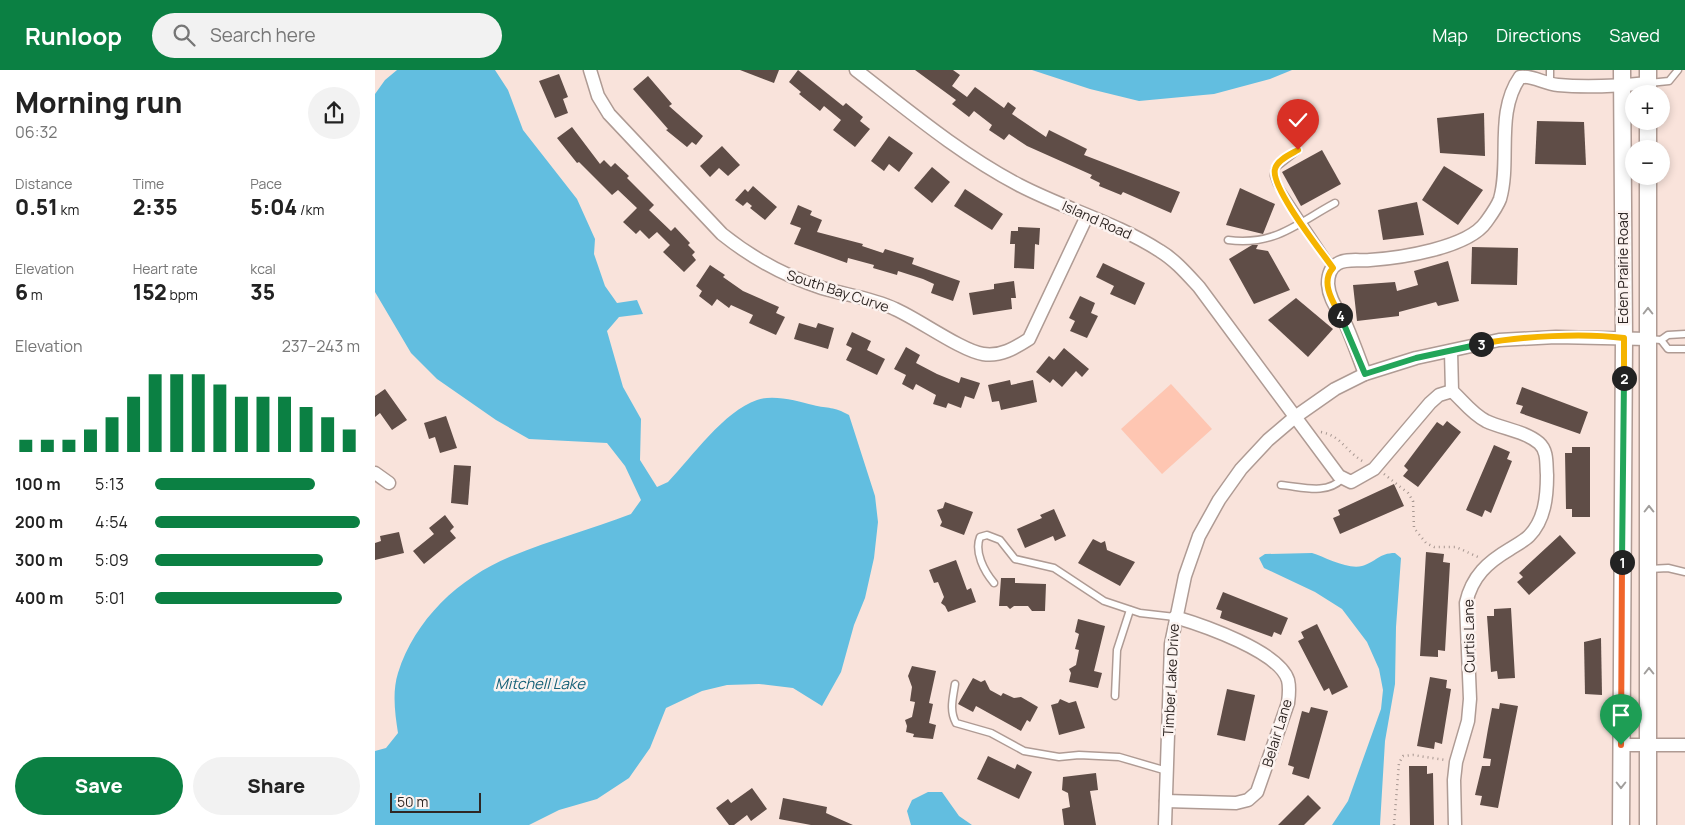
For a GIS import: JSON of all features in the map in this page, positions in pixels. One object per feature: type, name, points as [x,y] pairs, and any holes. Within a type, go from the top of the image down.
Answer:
[{"type":"main road","name":"Eden Prairie Road","points":[[1621,825],[1624,338],[1622,78]]},
{"type":"main road","name":"Eden Prairie Road","points":[[1648,185],[1655,340],[1649,570],[1648,825]]},
{"type":"street","name":"South Bay Curve","points":[[590,70],[598,96],[609,114],[722,234],[742,250],[785,275],[893,308],[966,348],[982,354],[997,354],[1014,349],[1029,339],[1087,216]]},
{"type":"street","name":"Island Road","points":[[856,70],[955,146],[987,168],[1021,186],[1139,239],[1161,252],[1181,268],[1199,286],[1342,478]]},
{"type":"street","points":[[1365,374],[1345,324],[1330,297],[1328,283],[1330,272],[1333,268],[1346,260],[1395,258],[1423,253],[1452,243],[1484,225],[1500,199],[1507,114],[1512,88],[1520,77],[1527,76],[1550,84],[1574,87],[1622,78],[1648,82]]},
{"type":"street","name":"Timber Lake Drive","points":[[1165,825],[1169,670],[1175,617],[1185,576],[1199,536],[1219,500],[1241,469],[1261,447],[1295,417],[1335,390],[1365,374],[1416,358],[1499,340],[1624,338],[1655,340]]},
{"type":"street","points":[[1342,478],[1351,482],[1374,469],[1430,403],[1439,395],[1452,391],[1451,351]]},
{"type":"street","name":"Curtis Lane","points":[[1452,391],[1473,412],[1486,421],[1531,438],[1545,451],[1547,491],[1545,507],[1529,537],[1485,566],[1472,585],[1466,603],[1471,699],[1468,720],[1456,762],[1454,780],[1455,825]]},
{"type":"street","points":[[375,474],[389,483]]},
{"type":"street","name":"Belair Lane","points":[[1166,801],[1235,803],[1248,800],[1257,792],[1288,703],[1290,691],[1288,678],[1265,655],[1241,642],[1175,617]]},
{"type":"street","points":[[1621,745],[1685,745]]},
{"type":"lane","points":[[1550,70],[1550,84]]},
{"type":"lane","points":[[1648,82],[1669,81],[1678,70]]},
{"type":"lane","points":[[1298,150],[1278,164],[1274,176],[1283,196],[1333,268]]},
{"type":"lane","points":[[1228,240],[1245,242],[1274,237],[1335,202]]},
{"type":"lane","points":[[1655,340],[1668,335],[1685,334]]},
{"type":"lane","points":[[1655,340],[1668,349],[1685,349]]},
{"type":"lane","points":[[1281,485],[1326,490],[1335,486],[1342,478]]},
{"type":"lane","points":[[993,583],[985,573],[977,544],[980,537],[987,535],[1000,540],[1015,559],[1054,568],[1104,601],[1130,610],[1175,617]]},
{"type":"lane","points":[[1649,570],[1668,568],[1685,572]]},
{"type":"lane","points":[[1115,696],[1117,650],[1130,610]]},
{"type":"lane","points":[[955,684],[951,705],[952,716],[956,723],[991,733],[1005,739],[1018,749],[1059,757],[1079,755],[1119,757],[1167,771]]},
{"type":"path","points":[[1315,429],[1336,436],[1354,456],[1390,478],[1408,494],[1413,501],[1414,528],[1426,543],[1434,547],[1455,547],[1468,551],[1485,566]]},
{"type":"path","points":[[1394,825],[1399,763],[1403,756],[1413,755],[1456,762]]},
{"type":"shaded area","points":[[1171,384],[1212,429],[1162,474],[1121,429]]},
{"type":"water","name":"Mitchell Lake","points":[[397,70],[495,70],[508,90],[523,130],[577,199],[595,239],[594,254],[605,286],[617,303],[637,300],[643,314],[619,317],[607,331],[623,387],[641,419],[640,460],[657,487],[668,482],[709,436],[733,414],[757,400],[778,398],[835,409],[849,415],[875,496],[878,522],[874,558],[865,598],[854,625],[841,672],[822,706],[793,688],[759,684],[727,685],[702,691],[666,708],[650,748],[629,778],[597,799],[559,810],[529,825],[375,825],[375,751],[386,748],[398,733],[395,695],[398,673],[406,653],[428,618],[458,588],[493,565],[512,556],[631,514],[641,500],[625,466],[607,443],[529,439],[496,420],[437,379],[411,353],[375,292],[375,94],[385,80]]},
{"type":"water","points":[[1032,70],[1292,70],[1270,79],[1214,94],[1139,101],[1090,89]]},
{"type":"water","points":[[1312,553],[1343,565],[1356,567],[1390,553],[1395,553],[1401,558],[1396,627],[1395,684],[1385,741],[1380,825],[1332,825],[1348,801],[1381,709],[1383,690],[1379,669],[1367,642],[1342,609],[1315,592],[1264,568],[1259,558],[1265,554]]},
{"type":"water","points":[[928,792],[942,792],[959,816],[972,825],[911,825],[907,811],[912,800]]},
{"type":"building","points":[[740,70],[779,70],[774,83]]},
{"type":"building","points":[[798,70],[843,106],[846,103],[863,117],[860,121],[870,129],[855,147],[833,130],[841,120],[824,106],[820,111],[799,94],[801,92],[789,82]]},
{"type":"building","points":[[915,70],[953,70],[960,75],[952,86],[967,97],[975,87],[1004,108],[1008,102],[1016,108],[1012,114],[1046,137],[1049,130],[1087,149],[1084,155],[1180,192],[1171,213],[1123,192],[1121,195],[1099,186],[1100,183],[1090,178],[1092,175],[1027,146],[1009,134],[1004,140],[989,130],[992,125],[974,111],[969,117],[952,104],[956,100]]},
{"type":"building","points":[[559,74],[568,97],[563,99],[568,113],[555,118],[539,81]]},
{"type":"building","points":[[648,76],[672,104],[669,106],[703,136],[696,145],[692,142],[687,147],[666,130],[668,129],[633,89]]},
{"type":"building","points":[[1484,113],[1485,156],[1440,153],[1437,118]]},
{"type":"building","points":[[1537,121],[1584,122],[1586,165],[1535,164]]},
{"type":"building","points":[[572,127],[600,164],[604,160],[611,167],[615,163],[654,205],[649,210],[671,231],[675,227],[690,243],[688,245],[695,252],[692,255],[696,260],[684,272],[663,252],[670,245],[657,232],[649,239],[640,230],[636,234],[623,222],[637,208],[618,190],[612,195],[579,162],[577,163],[557,138]]},
{"type":"building","points":[[889,136],[913,153],[899,172],[889,164],[884,171],[871,161]]},
{"type":"building","points":[[722,146],[740,165],[728,176],[719,168],[710,177],[700,166]]},
{"type":"building","points":[[1322,150],[1341,184],[1301,206],[1282,172]]},
{"type":"building","points":[[1444,166],[1483,190],[1458,225],[1422,200]]},
{"type":"building","points":[[932,167],[950,182],[932,203],[914,188]]},
{"type":"building","points":[[753,186],[777,207],[765,220],[750,208],[752,206],[747,202],[743,206],[735,200],[745,189],[748,192]]},
{"type":"building","points":[[1240,188],[1275,204],[1263,234],[1226,225]]},
{"type":"building","points":[[965,189],[1003,214],[992,230],[954,206]]},
{"type":"building","points":[[1417,202],[1424,235],[1383,240],[1378,210]]},
{"type":"building","points":[[798,205],[812,211],[810,215],[822,220],[817,232],[863,244],[862,246],[883,253],[885,249],[914,258],[912,264],[960,281],[953,301],[931,293],[934,284],[923,279],[898,271],[897,275],[873,268],[874,265],[848,258],[847,263],[794,244],[801,228],[790,224]]},
{"type":"building","points":[[1018,227],[1040,228],[1039,245],[1035,244],[1034,269],[1014,268],[1015,244],[1010,244],[1011,231],[1018,231]]},
{"type":"building","points":[[1252,245],[1258,245],[1256,249],[1268,251],[1290,290],[1254,304],[1229,259]]},
{"type":"building","points":[[1472,247],[1518,248],[1517,285],[1471,284]]},
{"type":"building","points":[[1448,261],[1459,301],[1438,306],[1436,302],[1399,312],[1399,316],[1357,321],[1353,285],[1395,282],[1397,291],[1418,285],[1414,271]]},
{"type":"building","points":[[1103,263],[1145,283],[1135,305],[1110,294],[1114,286],[1096,277]]},
{"type":"building","points":[[710,265],[743,291],[779,307],[776,313],[785,317],[776,335],[749,323],[753,315],[731,305],[729,308],[717,299],[712,306],[699,296],[702,291],[696,286]]},
{"type":"building","points":[[1014,281],[1016,298],[1011,298],[1012,309],[973,315],[969,293],[994,289],[994,284]]},
{"type":"building","points":[[1080,296],[1095,303],[1091,313],[1098,316],[1087,338],[1070,331],[1075,321],[1069,318]]},
{"type":"building","points":[[1296,298],[1333,329],[1308,357],[1268,320]]},
{"type":"building","points":[[799,323],[816,328],[818,323],[834,328],[828,349],[794,339]]},
{"type":"building","points":[[852,332],[871,341],[867,350],[885,359],[877,375],[846,360],[852,348],[846,345]]},
{"type":"building","points":[[906,347],[920,355],[916,363],[937,374],[959,383],[961,377],[980,383],[974,399],[965,396],[961,408],[948,403],[946,408],[933,404],[936,395],[916,384],[913,390],[902,384],[906,375],[894,369]]},
{"type":"building","points":[[1064,348],[1089,369],[1082,377],[1076,371],[1062,387],[1053,379],[1050,383],[1036,372],[1049,356],[1054,360]]},
{"type":"building","points":[[1010,380],[1011,385],[1033,380],[1037,402],[1001,410],[999,401],[992,402],[988,385]]},
{"type":"building","points":[[1522,387],[1588,412],[1580,434],[1520,413],[1523,406],[1516,404]]},
{"type":"building","points":[[385,389],[407,420],[392,430],[380,413],[375,417],[375,396]]},
{"type":"building","points":[[446,416],[457,448],[440,453],[435,437],[429,439],[424,423]]},
{"type":"building","points":[[1447,421],[1461,432],[1418,487],[1403,476],[1408,470],[1404,466],[1437,422],[1443,426]]},
{"type":"building","points":[[1494,445],[1510,452],[1507,459],[1512,461],[1491,513],[1485,510],[1482,517],[1466,510]]},
{"type":"building","points":[[1572,447],[1590,447],[1590,517],[1572,517],[1572,509],[1566,509],[1565,453],[1572,453]]},
{"type":"building","points":[[454,465],[471,466],[468,505],[451,503]]},
{"type":"building","points":[[1394,484],[1404,506],[1340,534],[1333,518],[1340,515],[1338,510]]},
{"type":"building","points":[[945,502],[973,512],[964,535],[940,526],[942,522],[937,510],[943,508]]},
{"type":"building","points":[[1054,509],[1066,536],[1055,541],[1053,536],[1025,548],[1017,529],[1042,518],[1040,515]]},
{"type":"building","points":[[445,515],[454,527],[450,531],[456,538],[424,564],[413,551],[434,534],[429,528]]},
{"type":"building","points":[[399,532],[404,553],[375,560],[375,543],[381,541],[380,536]]},
{"type":"building","points":[[1560,535],[1576,553],[1529,595],[1517,582],[1523,577],[1519,573]]},
{"type":"building","points":[[1093,539],[1101,543],[1105,541],[1107,550],[1135,562],[1120,586],[1078,563]]},
{"type":"building","points":[[1426,552],[1444,554],[1443,562],[1450,563],[1445,651],[1438,650],[1438,657],[1420,656]]},
{"type":"building","points":[[956,560],[967,590],[971,588],[976,602],[948,612],[941,603],[944,597],[938,582],[934,583],[929,570]]},
{"type":"building","points":[[1001,578],[1015,578],[1015,583],[1046,584],[1045,611],[1032,611],[1028,606],[1014,606],[1010,609],[1007,606],[999,606]]},
{"type":"building","points":[[1223,592],[1288,618],[1281,635],[1274,632],[1272,637],[1220,618],[1222,611],[1216,609]]},
{"type":"building","points":[[1511,608],[1515,678],[1498,679],[1497,671],[1491,672],[1487,616],[1494,616],[1494,609]]},
{"type":"building","points":[[1078,619],[1105,626],[1094,671],[1102,673],[1098,688],[1069,682],[1071,673],[1069,669],[1076,665],[1079,650],[1075,649],[1079,634],[1075,632]]},
{"type":"building","points":[[1317,624],[1348,687],[1332,695],[1329,688],[1324,691],[1298,641],[1304,638],[1301,632]]},
{"type":"building","points":[[1601,638],[1602,695],[1585,694],[1584,642]]},
{"type":"building","points":[[912,666],[936,671],[929,703],[933,704],[929,723],[936,725],[933,739],[913,737],[914,734],[906,732],[905,720],[912,717],[915,702],[910,701],[912,687],[908,676]]},
{"type":"building","points":[[1430,677],[1447,680],[1446,688],[1451,689],[1442,744],[1435,742],[1434,749],[1417,746]]},
{"type":"building","points":[[973,678],[981,682],[985,680],[990,690],[1001,696],[1003,693],[1014,698],[1021,697],[1038,707],[1030,722],[1027,720],[1021,731],[976,706],[973,712],[958,704]]},
{"type":"building","points":[[1227,689],[1255,695],[1245,741],[1217,735]]},
{"type":"building","points":[[1060,699],[1069,703],[1076,701],[1085,728],[1059,735],[1051,705],[1058,703]]},
{"type":"building","points":[[1500,703],[1518,706],[1498,808],[1480,805],[1482,796],[1475,795],[1482,766],[1490,766],[1491,759],[1483,758],[1492,708],[1499,709]]},
{"type":"building","points":[[1311,707],[1328,711],[1309,779],[1292,774],[1294,767],[1288,765],[1302,711],[1309,713]]},
{"type":"building","points":[[988,756],[1015,769],[1017,764],[1032,772],[1019,799],[977,779]]},
{"type":"building","points":[[1409,766],[1427,766],[1427,774],[1433,773],[1434,825],[1410,825]]},
{"type":"building","points":[[1096,773],[1098,790],[1090,791],[1096,825],[1064,825],[1062,809],[1070,807],[1068,793],[1062,790],[1063,777]]},
{"type":"building","points":[[752,788],[767,809],[751,821],[747,815],[734,825],[729,825],[716,808],[728,799],[731,803]]},
{"type":"building","points":[[1308,795],[1321,808],[1304,825],[1278,825]]},
{"type":"building","points":[[783,798],[827,807],[826,813],[853,825],[811,825],[779,819]]},
{"type":"route","points":[[1298,150],[1278,164],[1275,168],[1274,176],[1283,196],[1333,268],[1330,272],[1328,283],[1330,297],[1345,324],[1365,374],[1416,358],[1499,340],[1624,338],[1621,745]]}]
